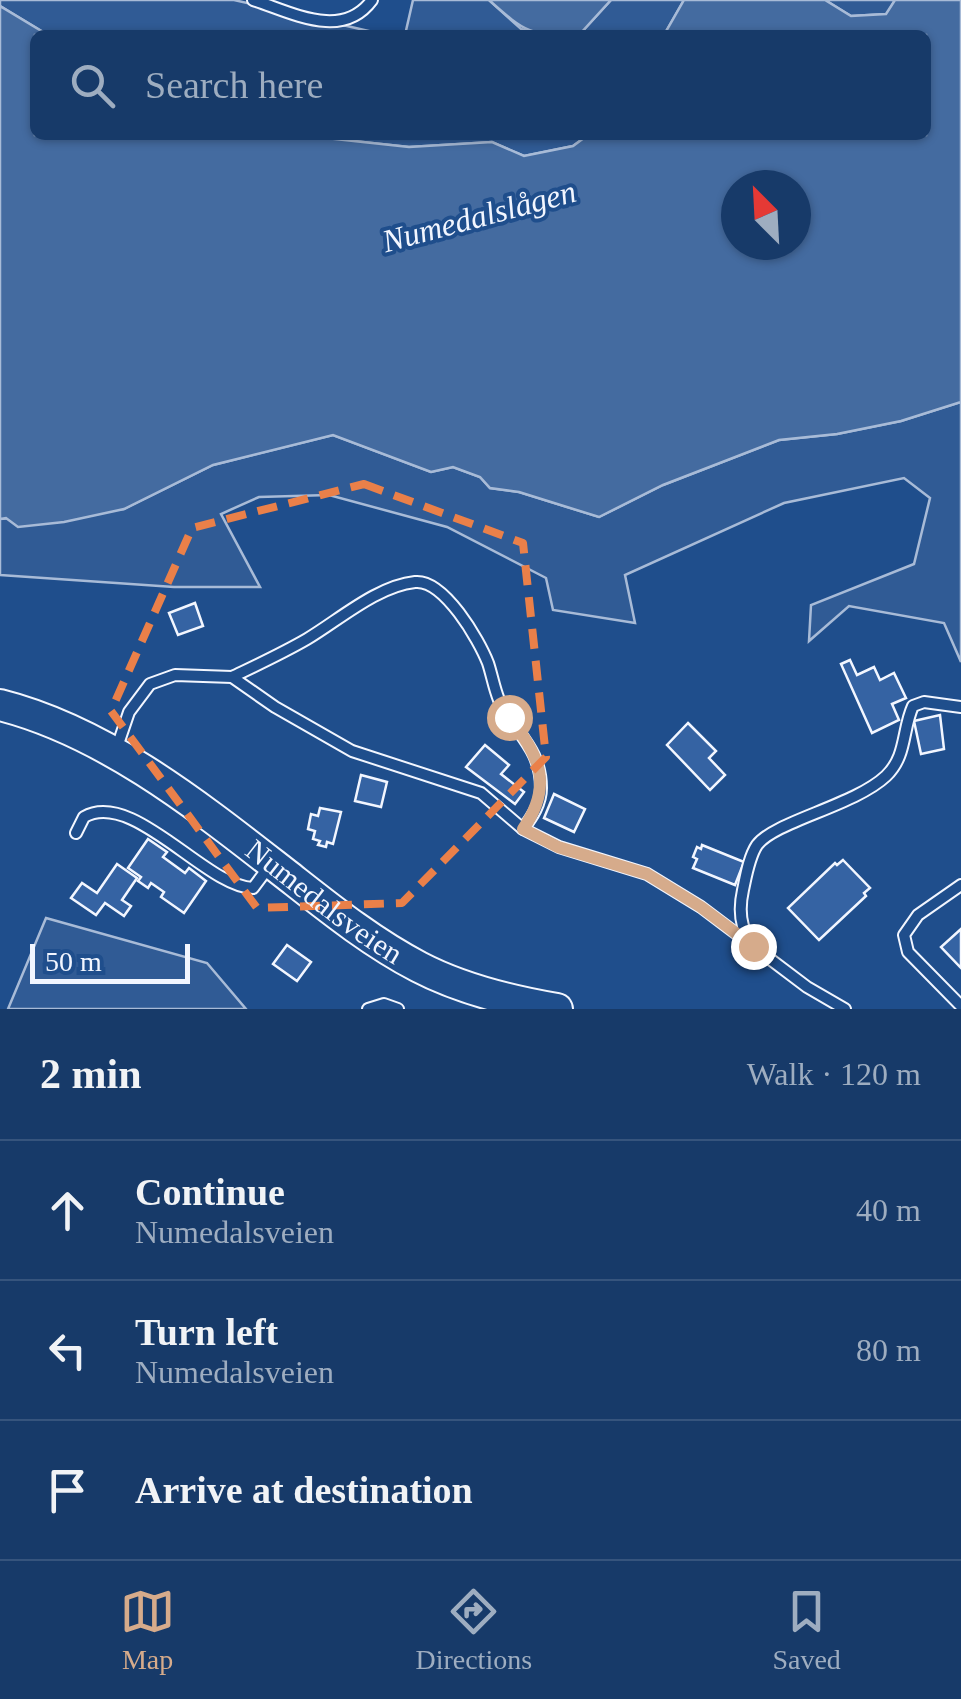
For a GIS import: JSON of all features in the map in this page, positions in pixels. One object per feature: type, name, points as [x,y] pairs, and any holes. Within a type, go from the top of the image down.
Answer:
[{"type":"main road","name":"Numedalsveien","points":[[0,705],[44,720],[115,754],[216,821],[342,918],[420,968],[500,997],[557,1009]]},
{"type":"lane","points":[[252,0],[320,22],[336,22],[364,11],[372,0]]},
{"type":"lane","points":[[115,754],[128,712],[150,684],[175,674],[232,676],[307,639],[372,598],[414,582],[428,583],[438,588],[471,631],[500,702],[530,742],[541,788],[539,802],[523,829]]},
{"type":"lane","points":[[232,676],[296,720],[352,751],[480,793],[523,829],[558,847],[647,874],[701,907],[808,987],[845,1009]]},
{"type":"lane","points":[[753,946],[744,932],[740,911],[750,861],[758,844],[776,832],[847,802],[886,776],[898,762],[910,710],[924,702],[961,708]]},
{"type":"lane","points":[[76,833],[84,816],[91,813],[104,812],[128,819],[219,876],[250,889],[271,863]]},
{"type":"lane","points":[[961,885],[918,914],[904,934],[908,952],[961,1006]]},
{"type":"lane","points":[[368,1009],[384,1004],[398,1009]]},
{"type":"highlighted area","points":[[364,484],[523,543],[546,757],[402,903],[257,908],[111,711],[192,528]]},
{"type":"shaded area","points":[[0,0],[234,0],[364,30],[40,30],[0,6]]},
{"type":"shaded area","points":[[413,0],[489,0],[524,30],[406,30]]},
{"type":"shaded area","points":[[611,0],[684,0],[667,30],[584,30]]},
{"type":"shaded area","points":[[825,0],[895,0],[887,14],[851,16]]},
{"type":"shaded area","points":[[344,140],[581,140],[573,146],[524,156],[492,142],[409,147]]},
{"type":"shaded area","points":[[961,402],[961,662],[944,623],[849,606],[809,641],[811,605],[914,564],[930,498],[904,478],[784,503],[625,575],[635,623],[553,610],[546,578],[447,527],[329,495],[259,497],[221,514],[260,587],[174,587],[0,575],[0,519],[124,509],[213,465],[333,435],[431,472],[453,467],[480,477],[490,488],[519,492],[599,517],[663,485],[779,440],[901,421]]},
{"type":"shaded area","points":[[46,918],[207,963],[246,1009],[8,1009]]},
{"type":"water","points":[[489,0],[611,0],[584,30],[529,30]]},
{"type":"water","name":"Numedalslågen","points":[[684,0],[825,0],[851,16],[886,14],[895,0],[961,0],[961,402],[901,421],[779,440],[663,485],[599,517],[519,492],[490,488],[480,477],[453,467],[431,472],[333,435],[213,465],[124,509],[18,527],[6,518],[0,519],[0,6],[40,30],[30,30],[30,140],[344,140],[409,147],[492,142],[524,156],[573,146],[581,140],[931,140],[931,30],[667,30]]},
{"type":"building","points":[[195,603],[203,626],[178,635],[169,613]]},
{"type":"building","points":[[850,660],[857,675],[874,667],[880,680],[894,673],[906,698],[892,704],[899,720],[872,733],[841,664]]},
{"type":"building","points":[[940,715],[944,749],[921,754],[914,721]]},
{"type":"building","points":[[688,723],[716,751],[709,758],[725,775],[710,790],[667,745]]},
{"type":"building","points":[[485,745],[509,765],[501,774],[524,792],[515,804],[466,767]]},
{"type":"building","points":[[361,775],[387,782],[381,807],[355,801]]},
{"type":"building","points":[[554,794],[585,809],[574,832],[544,818]]},
{"type":"building","points":[[320,808],[341,812],[333,844],[327,842],[326,847],[318,845],[320,841],[313,839],[315,831],[308,829],[311,814],[318,816]]},
{"type":"building","points":[[148,839],[167,852],[163,857],[185,873],[189,868],[206,881],[184,913],[161,897],[164,892],[151,883],[148,888],[138,881],[141,877],[128,868]]},
{"type":"building","points":[[702,845],[744,862],[735,885],[693,868],[697,859],[693,857]]},
{"type":"building","points":[[843,860],[870,888],[819,940],[788,908]]},
{"type":"building","points":[[117,864],[137,878],[122,900],[131,906],[124,916],[105,903],[96,915],[71,898],[82,883],[97,893]]},
{"type":"building","points":[[961,929],[961,968],[941,947]]},
{"type":"building","points":[[287,945],[311,962],[297,981],[273,964]]},
{"type":"route","points":[[509,717],[530,742],[539,772],[539,802],[523,829],[558,847],[647,874],[701,907],[753,946]]}]
